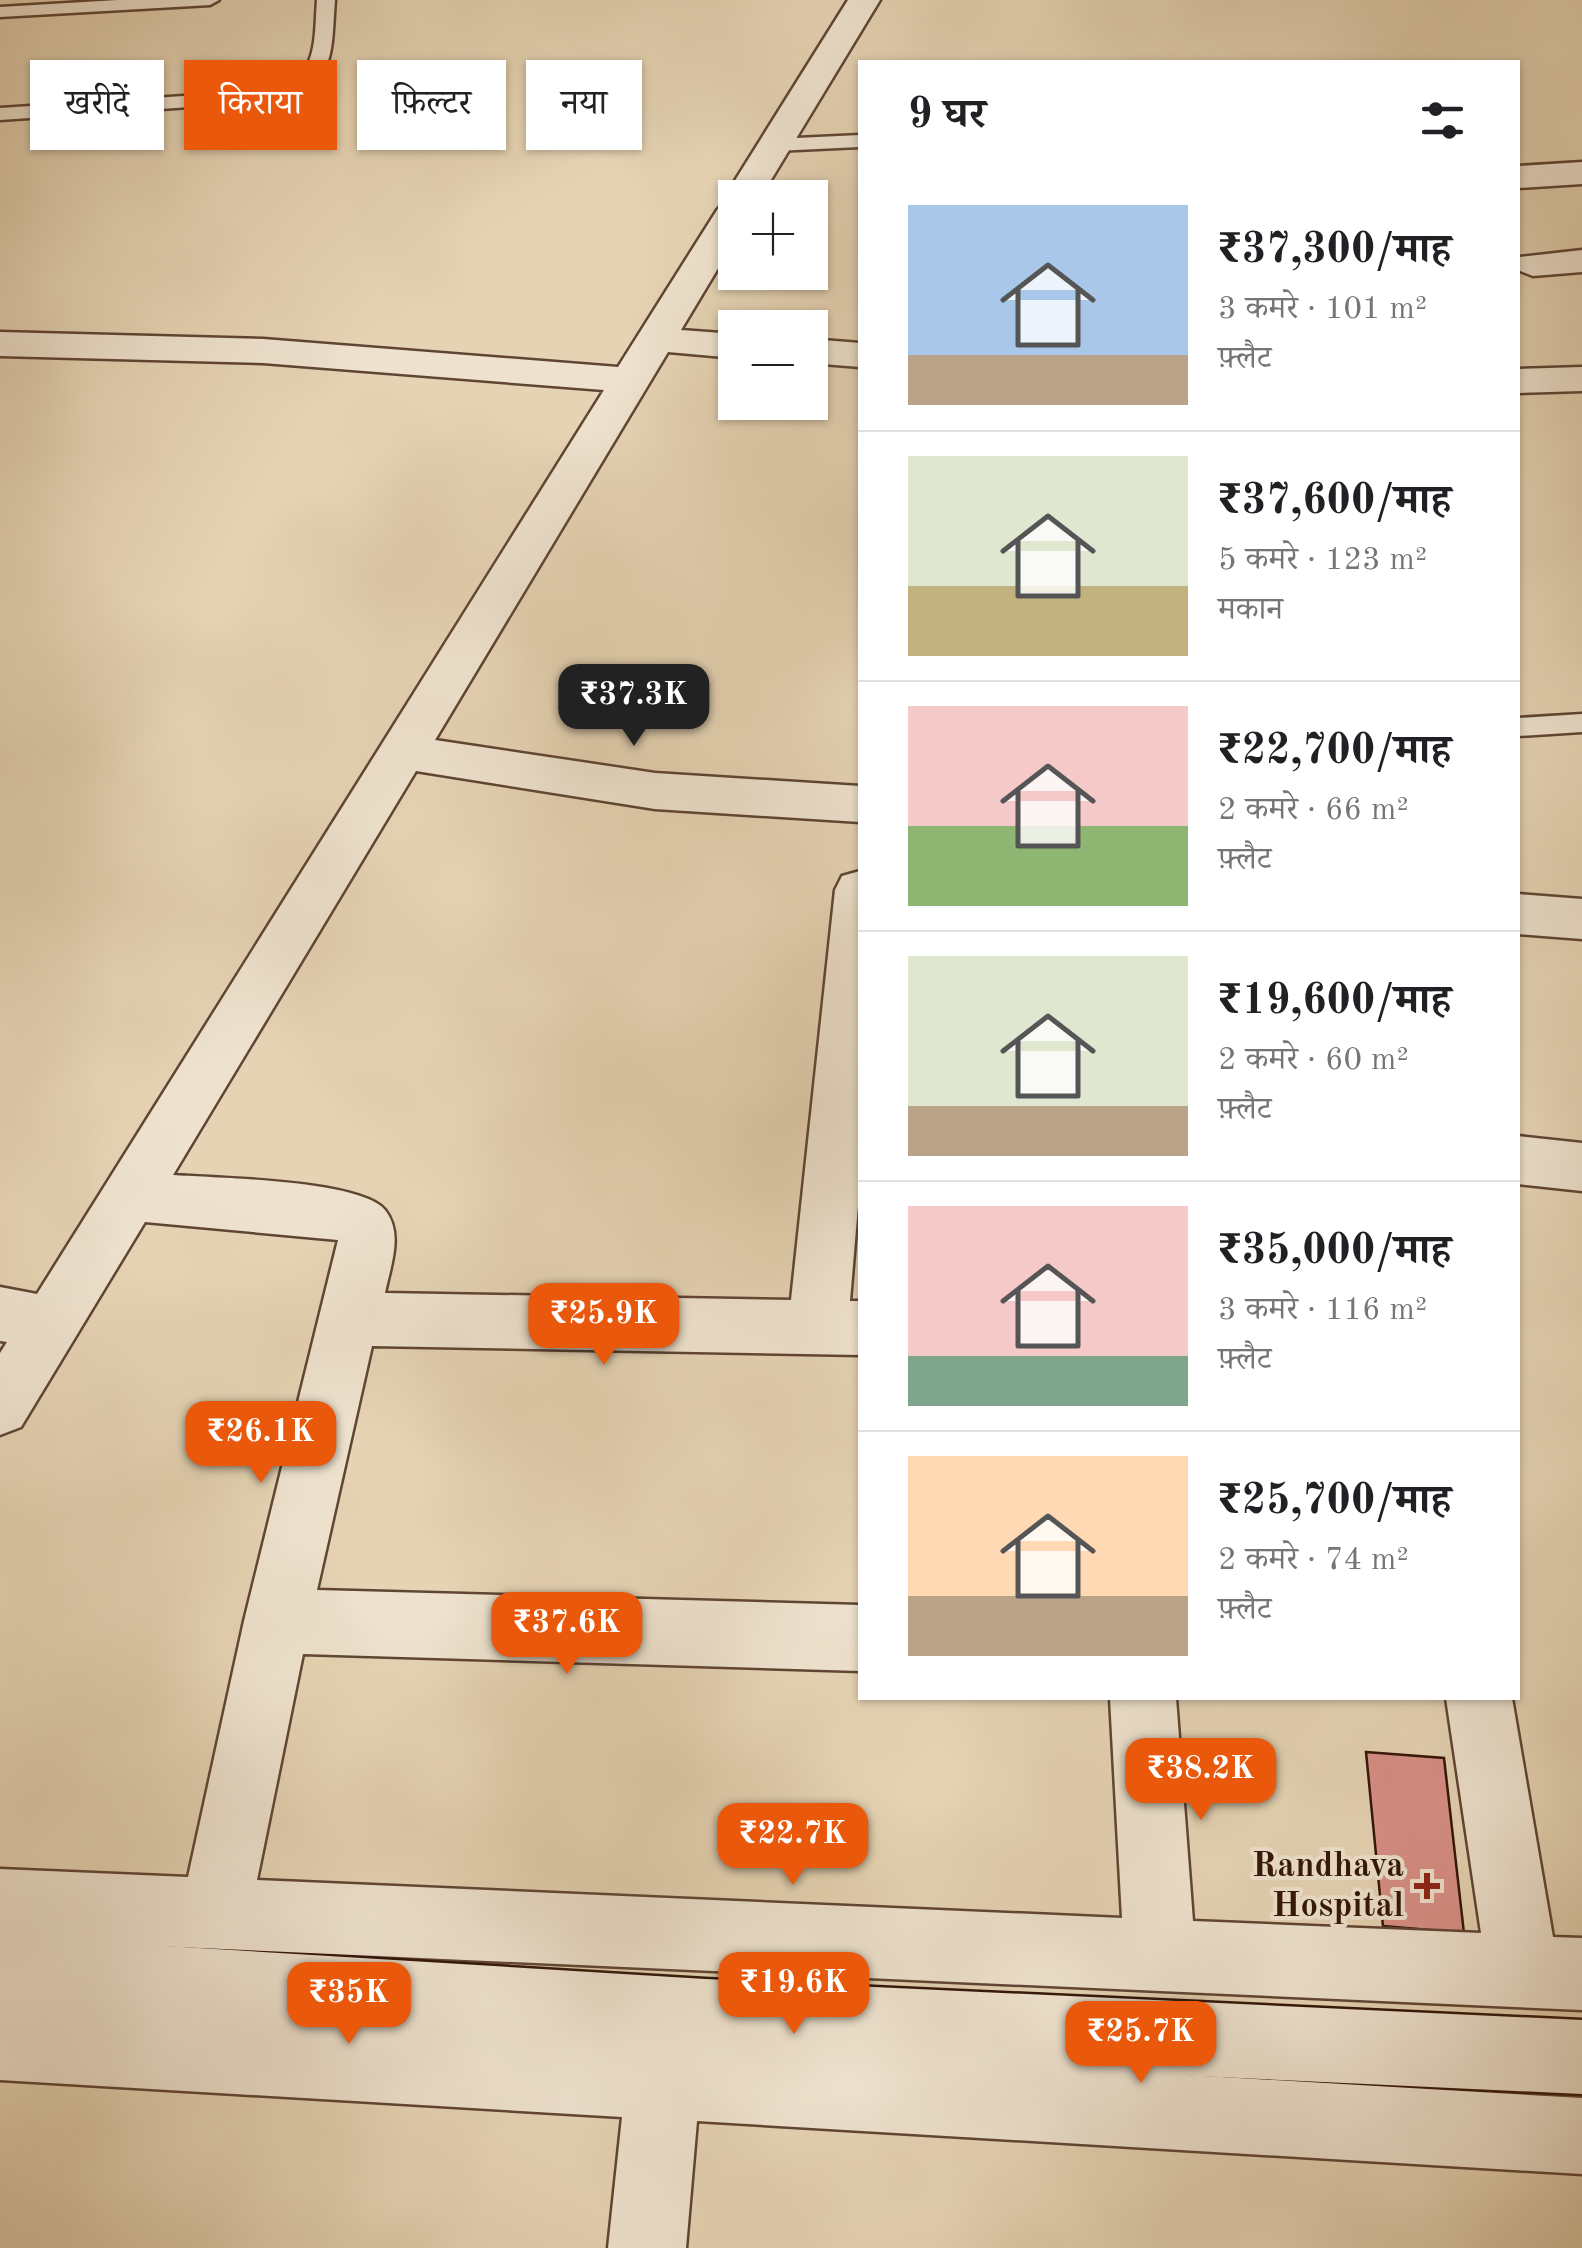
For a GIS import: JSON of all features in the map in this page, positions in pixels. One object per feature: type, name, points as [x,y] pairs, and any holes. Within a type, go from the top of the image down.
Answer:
[{"type":"street","points":[[753,180],[864,0]]},
{"type":"street","points":[[1520,177],[1582,173]]},
{"type":"street","points":[[0,1407],[26,1319],[129,1196],[718,237]]},
{"type":"street","points":[[1533,264],[1582,261]]},
{"type":"street","points":[[655,339],[718,345]]},
{"type":"street","points":[[0,344],[262,351],[630,380]]},
{"type":"street","points":[[828,352],[858,355]]},
{"type":"street","points":[[1520,382],[1582,379]]},
{"type":"street","points":[[402,752],[655,791],[858,804]]},
{"type":"street","points":[[1520,914],[1582,919]]},
{"type":"street","points":[[349,1319],[839,1328],[858,932]]},
{"type":"street","points":[[1520,1160],[1582,1167]]},
{"type":"street","points":[[129,1196],[332,1213],[352,1218],[365,1228],[367,1244],[277,1621],[215,1913]]},
{"type":"street","points":[[277,1621],[858,1638]]},
{"type":"street","points":[[1144,1700],[1160,1955]]},
{"type":"street","points":[[0,1904],[1553,1972],[1480,1700]]},
{"type":"street","points":[[0,1972],[705,2016],[1582,2056]]},
{"type":"street","points":[[0,2043],[1582,2136]]},
{"type":"street","points":[[647,2248],[663,2082]]},
{"type":"lane","points":[[0,12],[210,0]]},
{"type":"lane","points":[[0,114],[279,95],[301,90],[318,72],[326,0]]},
{"type":"lane","points":[[775,145],[858,142]]},
{"type":"lane","points":[[1520,727],[1582,723]]},
{"type":"building","points":[[1366,1752],[1444,1758],[1464,1933],[1383,1926]]},
{"type":"place","name":"Randhava Hospital","points":[[1427,1886]]}]
